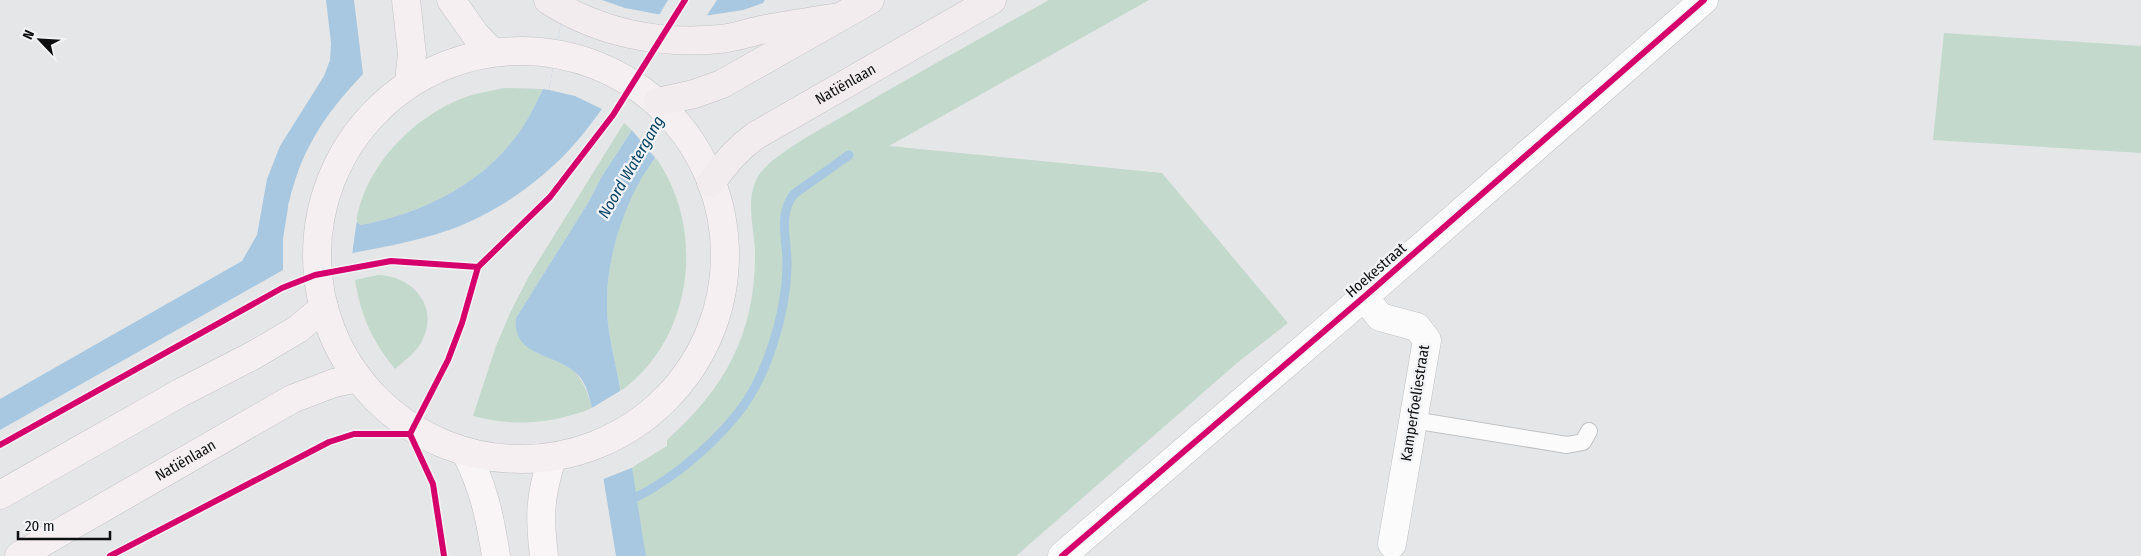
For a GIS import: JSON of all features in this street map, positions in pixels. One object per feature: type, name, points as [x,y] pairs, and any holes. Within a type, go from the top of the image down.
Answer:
[{"type":"highway","points":[[658,102],[694,94],[722,84],[870,0]]},
{"type":"highway","name":"Natiënlaan","points":[[711,183],[739,148],[755,136],[992,0]]},
{"type":"highway","points":[[555,5],[604,27],[620,32],[678,41],[721,39],[759,30],[840,17]]},
{"type":"main road","points":[[406,0],[412,54],[409,82]]},
{"type":"main road","points":[[451,0],[474,34],[492,52]]},
{"type":"main road","points":[[524,51],[556,54],[583,60],[611,72],[637,87],[658,102],[686,135],[697,151],[719,204],[725,259],[722,288],[716,316],[706,344],[674,390],[652,412],[606,442],[552,458],[523,460],[494,458],[466,452],[438,442],[413,429],[391,413],[363,385],[336,341],[322,298],[316,248],[319,217],[341,156],[357,132],[376,109],[409,82],[448,65],[492,52],[524,51]]},
{"type":"main road","points":[[0,495],[180,393],[254,355],[298,329],[322,298]]},
{"type":"main road","name":"Natiënlaan","points":[[19,556],[292,399],[334,384],[363,385]]},
{"type":"main road","points":[[466,452],[480,479],[489,510],[496,556]]},
{"type":"main road","points":[[544,556],[540,522],[542,489],[552,458]]},
{"type":"street","name":"Hoekestraat","points":[[1062,556],[1364,297],[1704,0]]},
{"type":"street","name":"Kamperfoeliestraat","points":[[1364,297],[1380,316],[1417,327],[1427,340],[1392,544]]},
{"type":"lane","points":[[1413,420],[1567,445],[1583,442],[1589,431]]},
{"type":"green space","points":[[1049,0],[1149,0],[889,146],[1162,173],[1288,323],[1237,363],[1016,556],[646,556],[631,468],[667,446],[667,440],[706,400],[734,356],[750,307],[754,280],[755,251],[751,197],[756,180],[762,171],[784,152],[811,135]]},
{"type":"green space","points":[[1944,33],[2141,46],[2141,153],[1933,140]]},
{"type":"green space","points":[[504,88],[543,89],[527,120],[495,160],[456,190],[433,202],[410,212],[386,219],[361,225],[356,222],[361,201],[380,163],[409,131],[444,107],[463,98]]},
{"type":"green space","points":[[624,123],[632,130],[516,318],[536,353],[559,361],[574,371],[584,386],[592,408],[562,418],[519,423],[473,416],[496,346],[529,276]]},
{"type":"green space","points":[[656,158],[672,186],[682,217],[686,249],[685,281],[677,313],[664,342],[646,369],[621,391],[607,315],[610,266],[617,233],[627,203],[636,185]]},
{"type":"green space","points":[[378,275],[391,277],[412,287],[425,305],[428,316],[427,328],[420,345],[395,369],[369,328],[357,293],[355,280]]},
{"type":"water","points":[[326,0],[354,0],[363,74],[325,119],[315,135],[299,168],[288,207],[356,222],[361,225],[410,212],[433,202],[456,190],[495,160],[527,120],[543,89],[549,90],[565,0],[668,0],[615,90],[578,140],[551,168],[502,204],[467,223],[449,230],[408,242],[324,259],[283,270],[0,430],[0,399],[242,261],[257,235],[267,179],[280,146],[324,76],[330,60],[331,43]]},
{"type":"water","name":"Noord Watergang","points":[[717,0],[765,0],[642,177],[618,231],[609,271],[607,311],[609,331],[620,386],[646,556],[616,556],[592,408],[586,387],[579,376],[570,368],[538,353],[521,341],[517,331],[516,318],[588,203],[602,176]]},
{"type":"pier","points":[[565,0],[602,0],[625,8],[662,15],[604,110],[575,96],[549,90]]},
{"type":"pier","points":[[766,2],[657,160],[630,128],[704,16],[743,10]]},
{"type":"pier","points":[[289,201],[292,201],[291,205],[357,219],[352,255],[310,263],[283,273],[283,239]]},
{"type":"pier","points":[[623,389],[634,467],[601,480],[590,409]]},
{"type":"waterway","points":[[625,501],[653,488],[694,458],[725,429],[748,398],[766,363],[779,324],[786,285],[787,258],[784,229],[789,202],[794,194],[849,155]]},
{"type":"cycle path","points":[[410,434],[448,360],[462,323],[478,267],[550,197],[613,115],[685,0]]},
{"type":"cycle path","points":[[1062,556],[1364,297],[1704,0]]},
{"type":"cycle path","points":[[0,445],[282,288],[315,275],[391,261],[478,267]]},
{"type":"cycle path","points":[[110,556],[329,442],[354,434],[410,434]]},
{"type":"cycle path","points":[[410,434],[433,484],[444,556]]}]
